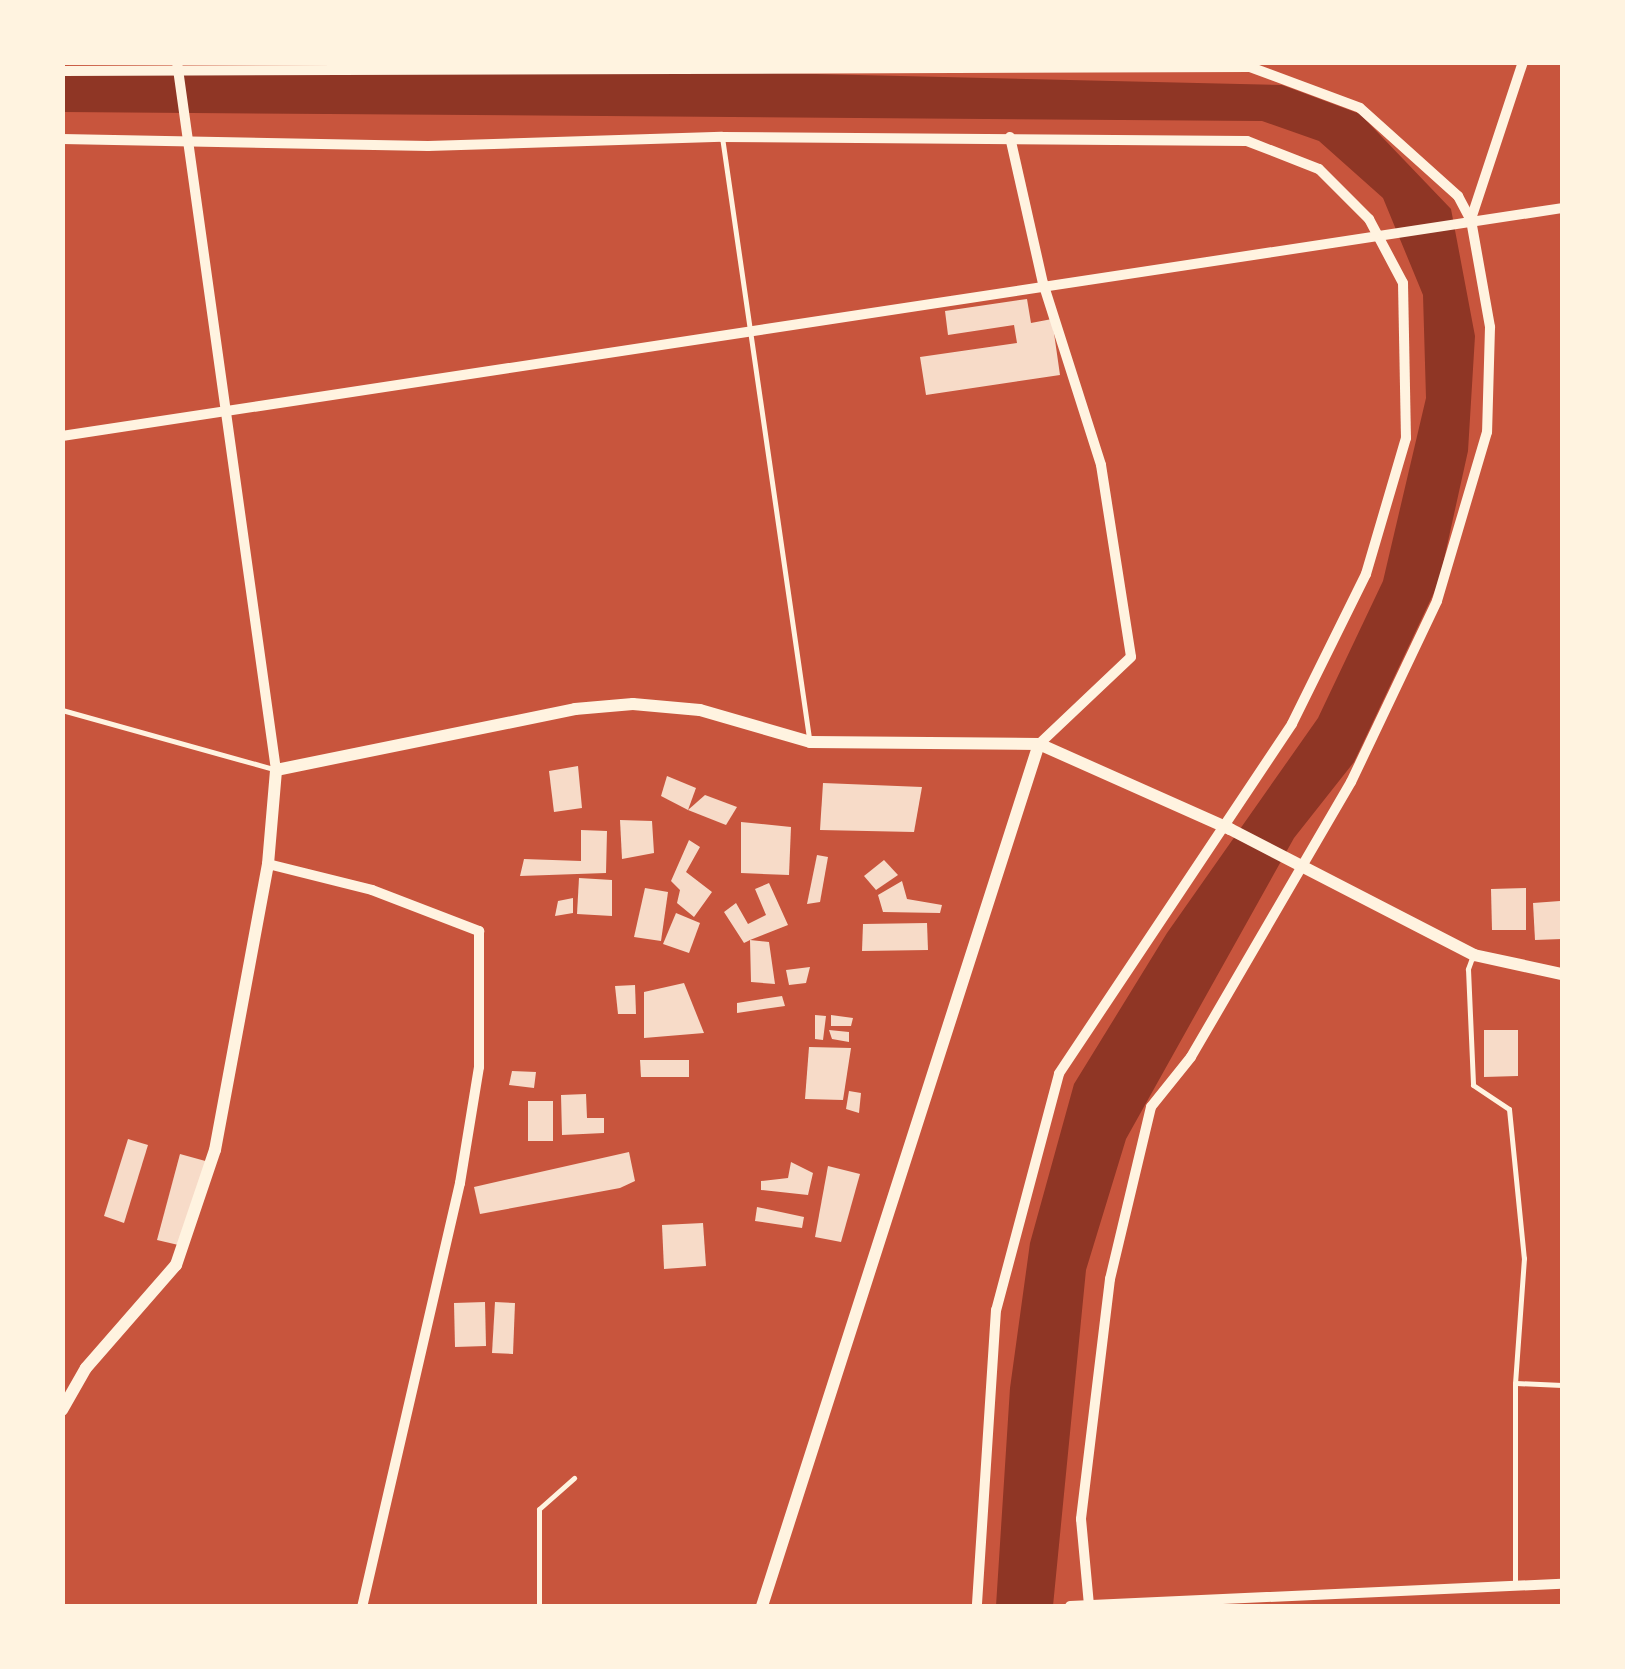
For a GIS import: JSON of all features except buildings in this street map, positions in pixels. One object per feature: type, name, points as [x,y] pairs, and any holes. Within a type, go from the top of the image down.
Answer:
[{"type":"street","points":[[1471,220],[1523,62]]},
{"type":"street","points":[[62,1410],[86,1368],[176,1265],[215,1150],[268,864],[276,770],[223,412],[178,66]]},
{"type":"street","points":[[62,72],[178,66],[1250,68],[1314,86],[1360,108],[1458,196],[1471,220],[1490,327],[1487,432],[1450,564],[1420,642],[1351,782],[1191,1057],[1151,1107],[1108,1296],[1081,1519],[1089,1605]]},
{"type":"street","points":[[62,139],[428,146],[722,137],[1010,136],[1263,144],[1335,180],[1378,233],[1402,283],[1406,438],[1366,574],[1292,724],[1059,1074],[996,1310],[977,1606]]},
{"type":"street","points":[[762,1606],[1039,744],[1131,657],[1101,465],[1044,283],[1010,136]]},
{"type":"street","points":[[62,436],[1044,283],[1562,208]]},
{"type":"street","points":[[276,770],[575,709],[633,704],[700,710],[810,742],[1039,744],[1225,827],[1474,954],[1562,974]]},
{"type":"street","points":[[268,864],[372,890],[478,932],[480,1067],[460,1182],[362,1606]]},
{"type":"street","points":[[1070,1606],[1562,1584]]},
{"type":"lane","points":[[722,137],[810,742]]},
{"type":"lane","points":[[62,710],[276,770]]},
{"type":"lane","points":[[1474,954],[1468,969],[1474,1085],[1509,1110],[1520,1221],[1515,1586]]},
{"type":"lane","points":[[1515,1384],[1562,1385]]},
{"type":"lane","points":[[539,1606],[539,1509],[574,1478]]},
{"type":"shaded area","points":[[730,72],[1282,85],[1360,114],[1451,209],[1475,336],[1468,451],[1439,582],[1354,762],[1294,838],[1126,1139],[1086,1270],[1053,1606],[996,1606],[1010,1388],[1030,1243],[1074,1084],[1167,933],[1318,718],[1383,581],[1426,398],[1423,295],[1383,198],[1319,141],[1262,121],[63,112],[63,73]]}]
